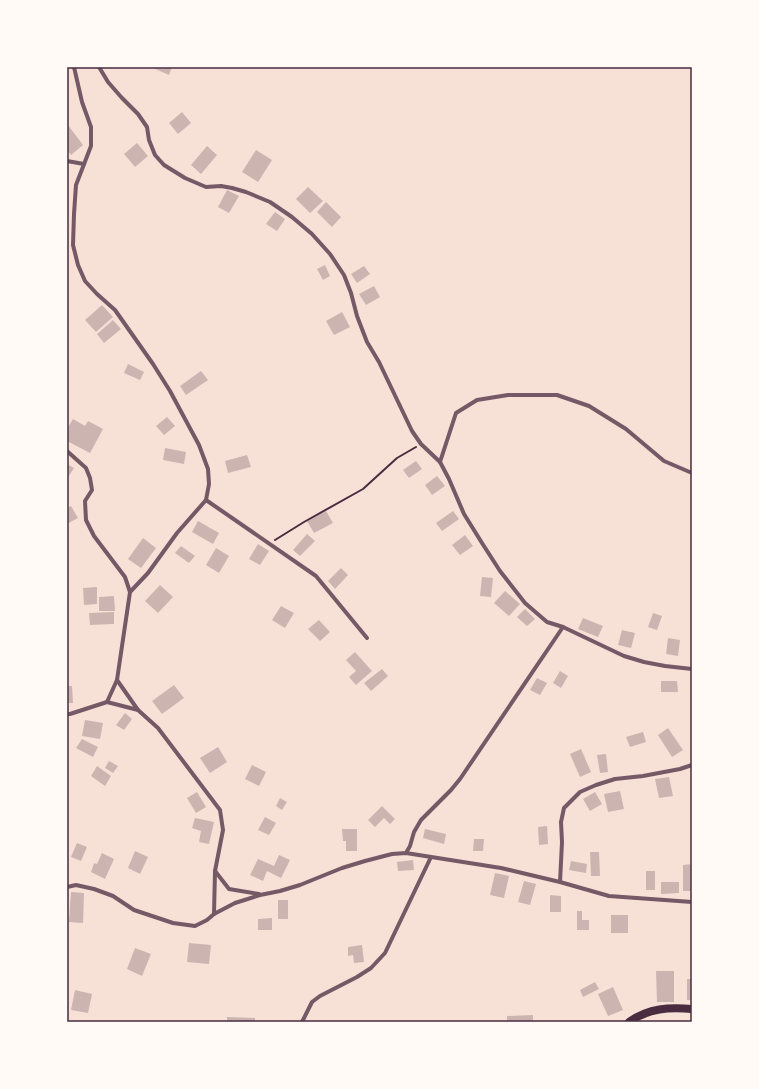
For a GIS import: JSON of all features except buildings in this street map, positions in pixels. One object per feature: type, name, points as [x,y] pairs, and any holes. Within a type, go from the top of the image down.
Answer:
[{"type":"main road","points":[[629,1022],[652,1010],[675,1008],[692,1009]]},
{"type":"street","points":[[74,67],[82,102],[91,127],[91,146],[76,185],[73,245],[78,265],[85,281],[115,310],[170,391],[199,445],[208,469],[209,484],[206,500],[177,533],[148,573],[130,592]]},
{"type":"street","points":[[99,67],[108,82],[138,114],[147,127],[149,140],[155,155],[164,165],[184,178],[206,187],[221,186],[232,188],[270,202],[312,234],[330,254],[344,275],[351,293],[357,316],[368,342],[412,431],[421,444],[440,462],[464,514],[500,571],[525,603],[547,622],[563,627],[624,656],[658,664],[692,669]]},
{"type":"street","points":[[67,161],[84,164]]},
{"type":"street","points":[[440,462],[456,413],[478,400],[508,396],[557,395],[589,406],[626,429],[664,461],[692,473]]},
{"type":"street","points":[[67,451],[86,468],[90,478],[92,490],[85,501],[86,520],[94,536],[125,577],[130,592],[117,680],[107,702]]},
{"type":"street","points":[[206,500],[316,576],[367,638]]},
{"type":"street","points":[[406,853],[410,846],[414,832],[421,820],[463,774],[563,627]]},
{"type":"street","points":[[117,680],[138,710],[158,728],[220,810],[223,830],[215,871],[214,914]]},
{"type":"street","points":[[67,714],[107,702],[138,710]]},
{"type":"street","points":[[560,882],[562,842],[561,822],[564,808],[580,792],[615,779],[643,776],[680,769],[692,765]]},
{"type":"street","points":[[67,887],[76,886],[94,889],[113,896],[134,910],[173,923],[195,926],[235,903],[260,894],[300,886],[342,868],[365,861],[392,854],[406,853],[501,868],[560,882],[608,896],[692,902]]},
{"type":"street","points":[[302,1022],[312,1002],[320,996],[371,968],[385,952],[431,857]]},
{"type":"street","points":[[215,871],[229,889],[260,894]]},
{"type":"path","points":[[269,544],[304,522],[363,489],[397,458],[421,444]]}]
